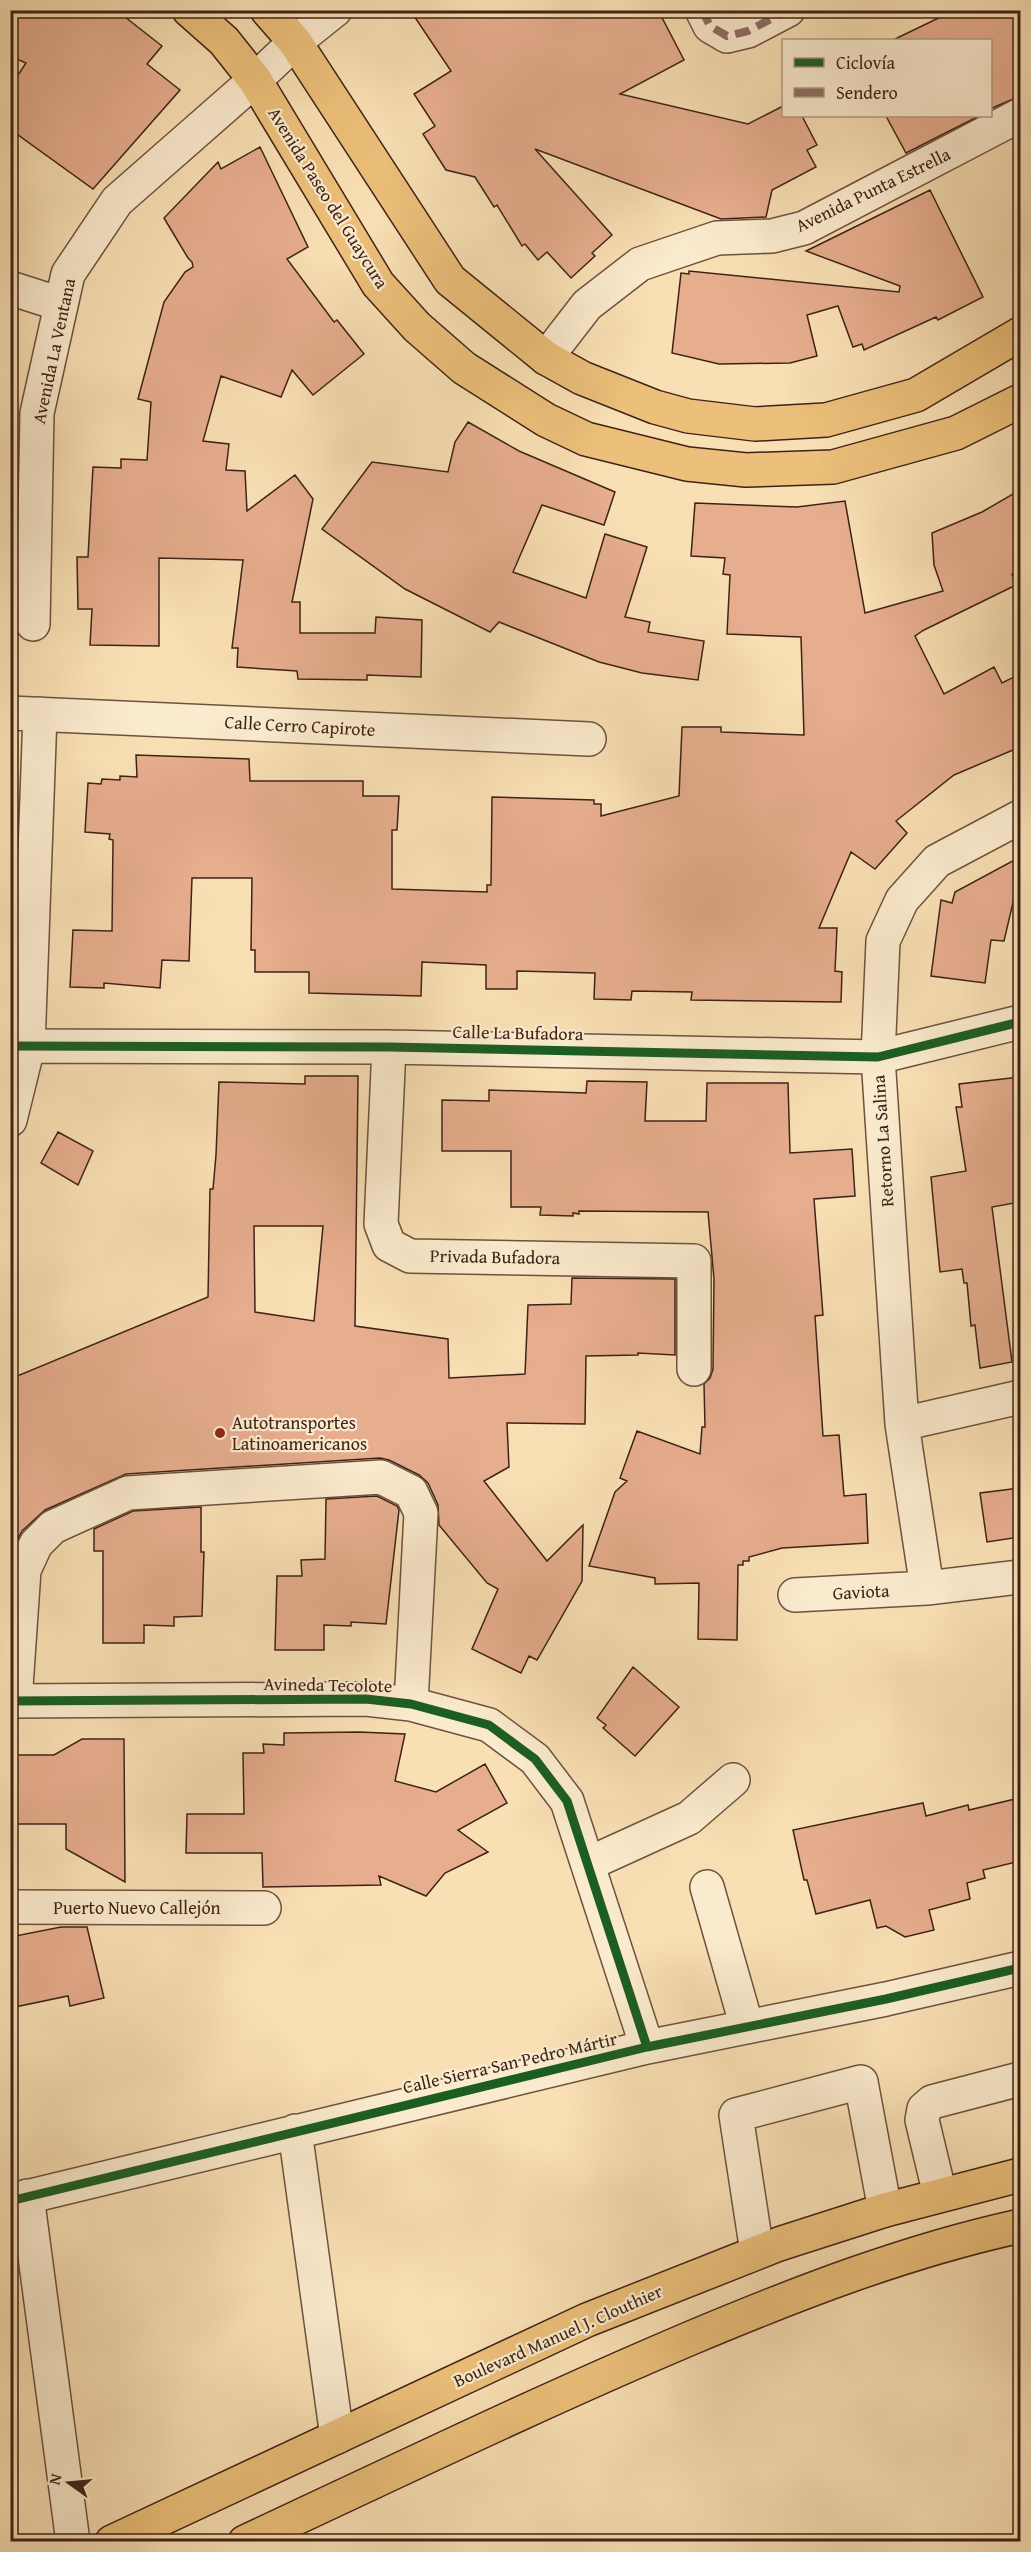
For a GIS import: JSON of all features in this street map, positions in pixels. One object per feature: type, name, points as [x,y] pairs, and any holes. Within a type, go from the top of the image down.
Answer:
[{"type":"main road","name":"Avenida Paseo del Guaycura","points":[[189,10],[224,41],[255,80],[378,284],[417,327],[464,368],[546,420],[586,439],[687,464],[746,470],[834,467],[956,433],[1020,401]]},
{"type":"main road","points":[[267,10],[295,42],[450,280],[546,358],[582,378],[655,407],[688,416],[754,424],[826,420],[916,395],[1020,334]]},
{"type":"main road","name":"Boulevard Manuel J. Clouthier","points":[[112,2541],[587,2320],[757,2252],[885,2210],[1020,2175]]},
{"type":"main road","points":[[244,2541],[622,2367],[766,2307],[869,2268],[970,2237],[1020,2226]]},
{"type":"street","name":"Avenida La Ventana","points":[[33,624],[22,553],[38,413],[68,274],[117,201],[295,42],[335,10]]},
{"type":"street","points":[[702,10],[710,26],[728,36],[748,31],[788,10]]},
{"type":"street","name":"Avenida Punta Estrella","points":[[546,358],[587,304],[640,264],[717,238],[772,236],[804,228],[1020,116]]},
{"type":"street","points":[[10,288],[60,304]]},
{"type":"street","points":[[10,1120],[19,1046],[25,713]]},
{"type":"street","name":"Calle Cerro Capirote","points":[[25,713],[589,739]]},
{"type":"street","name":"Retorno La Salina","points":[[927,1588],[902,1424],[878,1057],[883,941],[902,900],[938,861],[1020,817]]},
{"type":"street","name":"Calle La Bufadora","points":[[19,1046],[389,1047],[878,1057],[1020,1022]]},
{"type":"street","name":"Privada Bufadora","points":[[389,1047],[381,1224],[389,1245],[410,1256],[694,1261],[694,1369]]},
{"type":"street","points":[[902,1424],[1020,1397]]},
{"type":"street","points":[[13,1701],[24,1570],[36,1544],[53,1527],[128,1493],[381,1477],[411,1492],[421,1513],[411,1704]]},
{"type":"street","name":"Gaviota","points":[[795,1595],[927,1588],[1020,1577]]},
{"type":"street","name":"Avineda Tecolote","points":[[13,1701],[366,1699],[411,1704],[489,1725],[535,1759],[567,1801],[647,2047]]},
{"type":"street","points":[[588,1864],[688,1818],[733,1780]]},
{"type":"street","points":[[707,1887],[747,2027]]},
{"type":"street","name":"Puerto Nuevo Callejón","points":[[10,1907],[264,1908]]},
{"type":"street","name":"Calle Sierra San Pedro Mártir","points":[[19,2198],[647,2047],[1020,1968]]},
{"type":"street","points":[[940,2195],[922,2120],[924,2109],[932,2102],[1020,2079]]},
{"type":"street","points":[[757,2252],[736,2115],[861,2082],[885,2210]]},
{"type":"street","points":[[295,2132],[305,2190],[337,2437]]},
{"type":"street","points":[[19,2198],[73,2541]]},
{"type":"building","points":[[10,10],[116,10],[162,46],[147,64],[180,90],[93,189],[10,129],[10,87],[26,63],[10,56]]},
{"type":"building","points":[[410,10],[658,10],[684,60],[620,94],[748,124],[782,107],[782,117],[803,117],[817,145],[807,150],[816,167],[772,190],[766,217],[721,219],[535,149],[612,235],[592,253],[595,256],[571,278],[547,252],[538,260],[525,244],[522,246],[497,205],[494,207],[475,177],[446,170],[423,134],[435,126],[414,94],[451,71]]},
{"type":"building","points":[[955,10],[1020,10],[1020,96],[992,108],[992,39],[895,39]]},
{"type":"building","points":[[887,117],[977,117],[906,153]]},
{"type":"building","points":[[260,147],[308,247],[287,259],[334,322],[337,320],[364,354],[313,395],[292,370],[281,397],[221,376],[203,441],[229,444],[226,470],[245,471],[247,511],[295,475],[313,499],[292,602],[300,602],[300,633],[375,633],[376,617],[422,620],[421,677],[367,675],[367,680],[298,679],[297,671],[237,667],[238,648],[232,648],[243,560],[159,558],[159,646],[90,645],[92,609],[78,609],[77,557],[88,557],[93,467],[121,468],[121,459],[147,460],[151,402],[138,399],[164,302],[185,272],[193,267],[164,218],[218,162],[221,169]]},
{"type":"building","points":[[930,190],[983,297],[938,320],[936,317],[864,350],[862,344],[853,347],[838,306],[807,315],[817,356],[790,363],[719,364],[672,353],[681,273],[689,274],[689,271],[899,292],[900,286],[806,251]]},
{"type":"building","points":[[468,422],[519,451],[615,492],[604,525],[542,505],[513,572],[586,598],[605,534],[647,547],[625,617],[650,622],[648,632],[704,641],[698,680],[642,673],[599,662],[499,622],[490,632],[405,589],[322,529],[372,462],[448,472],[455,442]]},
{"type":"building","points":[[1020,490],[1020,570],[1012,574],[1016,585],[915,636],[944,694],[994,667],[1002,683],[1020,674],[1020,747],[954,775],[896,821],[907,833],[875,869],[851,852],[819,928],[837,928],[835,971],[842,972],[841,1002],[691,1000],[692,992],[632,991],[631,1000],[594,999],[595,973],[517,971],[517,989],[486,989],[486,965],[422,962],[421,996],[309,993],[309,972],[255,972],[255,950],[251,950],[252,878],[192,878],[189,961],[162,960],[160,988],[104,983],[104,988],[70,987],[73,930],[112,931],[113,840],[109,839],[110,834],[85,832],[88,783],[101,784],[102,779],[120,780],[120,776],[137,777],[136,755],[249,759],[250,781],[363,781],[363,796],[399,796],[397,830],[392,830],[392,889],[487,892],[487,885],[491,885],[492,797],[594,800],[594,804],[601,804],[601,816],[679,796],[682,727],[721,727],[721,732],[804,735],[801,637],[727,634],[730,575],[723,574],[725,558],[691,556],[695,503],[797,507],[845,501],[865,613],[943,591],[934,565],[932,533],[982,512]]},
{"type":"building","points":[[1020,857],[1020,891],[1015,894],[1004,941],[991,940],[985,983],[931,976],[941,900],[952,903],[955,892]]},
{"type":"building","points":[[305,1076],[358,1076],[355,1326],[448,1339],[449,1378],[525,1374],[528,1305],[571,1304],[572,1278],[675,1279],[675,1355],[638,1353],[638,1355],[586,1356],[585,1424],[507,1423],[509,1467],[484,1481],[547,1561],[583,1525],[582,1581],[537,1660],[529,1656],[521,1673],[472,1649],[498,1589],[487,1583],[439,1525],[438,1505],[428,1483],[419,1475],[389,1460],[380,1458],[126,1474],[45,1510],[22,1531],[10,1554],[10,1379],[208,1297],[210,1189],[213,1189],[216,1155],[219,1082],[305,1084]],"holes":[[[254,1226],[323,1226],[314,1321],[255,1312]]]},
{"type":"building","points":[[1020,1077],[1020,1202],[992,1207],[1012,1362],[980,1368],[975,1325],[971,1326],[967,1283],[964,1283],[962,1269],[940,1272],[931,1177],[966,1171],[956,1107],[962,1107],[959,1084]]},
{"type":"building","points":[[587,1081],[647,1082],[645,1121],[706,1121],[707,1083],[788,1083],[790,1153],[852,1149],[855,1196],[814,1199],[823,1315],[815,1316],[823,1436],[839,1435],[844,1496],[866,1494],[868,1543],[782,1548],[749,1557],[749,1561],[743,1561],[743,1565],[738,1565],[737,1640],[698,1639],[699,1583],[655,1584],[655,1578],[589,1566],[615,1492],[627,1481],[620,1478],[637,1431],[700,1454],[702,1427],[705,1427],[704,1384],[710,1378],[713,1369],[714,1279],[708,1212],[579,1211],[579,1214],[573,1213],[573,1216],[540,1215],[541,1207],[511,1207],[511,1151],[442,1151],[442,1100],[489,1101],[489,1090],[586,1093]]},
{"type":"building","points":[[58,1132],[93,1151],[78,1185],[41,1163]]},
{"type":"building","points":[[1020,1488],[1020,1537],[987,1542],[980,1493]]},
{"type":"building","points":[[377,1496],[397,1506],[399,1510],[386,1624],[351,1622],[351,1626],[324,1625],[324,1650],[275,1650],[277,1576],[302,1576],[301,1560],[325,1559],[326,1499]]},
{"type":"building","points":[[201,1507],[201,1552],[204,1552],[202,1616],[174,1617],[174,1626],[144,1625],[144,1643],[103,1643],[103,1551],[94,1551],[94,1529],[133,1511]]},
{"type":"building","points":[[633,1667],[679,1707],[635,1756],[603,1728],[606,1725],[597,1718]]},
{"type":"building","points":[[284,1733],[405,1734],[395,1781],[436,1792],[485,1764],[507,1803],[458,1830],[488,1852],[445,1873],[426,1896],[379,1876],[381,1885],[263,1887],[262,1853],[186,1853],[187,1814],[244,1814],[243,1753],[264,1753],[263,1744],[284,1745]]},
{"type":"building","points":[[82,1739],[124,1739],[125,1882],[66,1849],[66,1824],[10,1824],[10,1755],[54,1755]]},
{"type":"building","points":[[1015,1799],[1020,1821],[1020,1861],[983,1870],[985,1878],[967,1883],[970,1899],[929,1910],[934,1930],[905,1937],[886,1926],[877,1928],[870,1900],[816,1914],[807,1880],[804,1880],[793,1830],[923,1803],[926,1816],[968,1805],[969,1810]]},
{"type":"building","points":[[61,1927],[87,1927],[104,1998],[70,2006],[68,1996],[10,2008],[10,1937]]},
{"type":"marked path","points":[[702,10],[710,26],[727,36],[748,31],[788,10]]},
{"type":"cycle path","points":[[10,1046],[389,1047],[878,1057],[1020,1022]]},
{"type":"cycle path","points":[[10,1701],[366,1699],[411,1704],[489,1725],[535,1759],[567,1801],[647,2047]]},
{"type":"cycle path","points":[[10,2201],[647,2047],[886,1999],[1020,1968]]},
{"type":"place","name":"Autotransportes Latinoamericanos","points":[[220,1433]]}]
